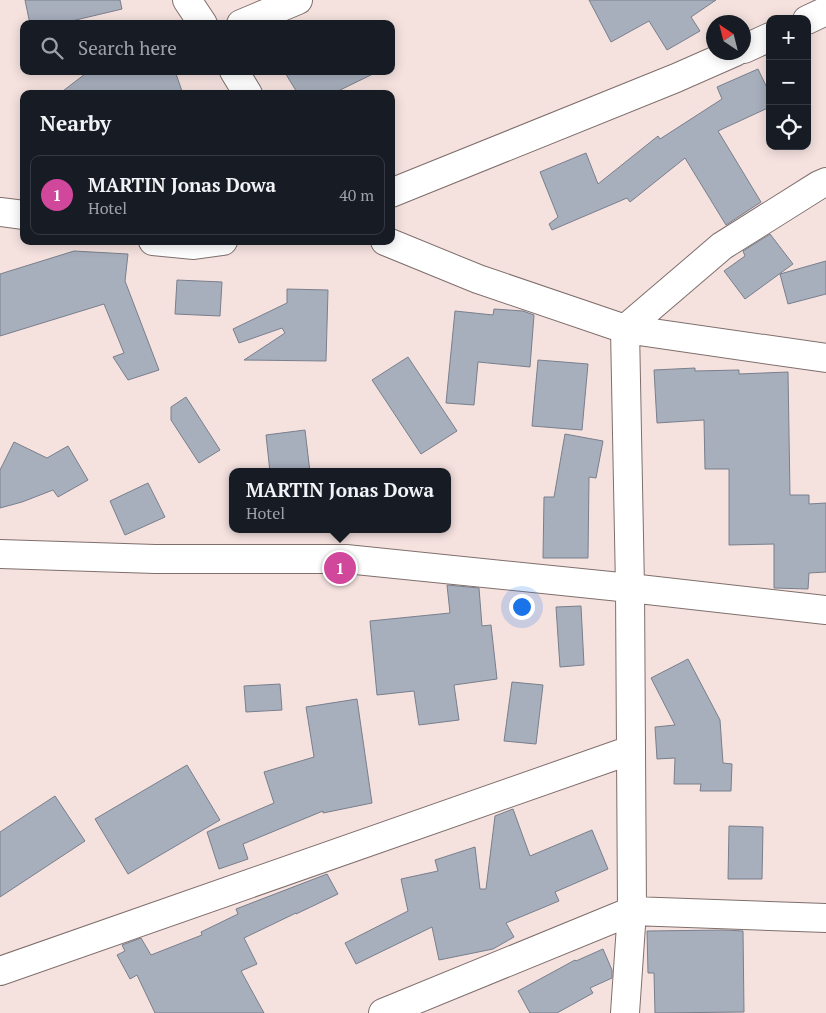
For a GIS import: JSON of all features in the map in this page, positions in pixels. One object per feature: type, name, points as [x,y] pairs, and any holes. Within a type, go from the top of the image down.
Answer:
[{"type":"street","points":[[187,0],[200,20]]},
{"type":"street","points":[[250,20],[298,0]]},
{"type":"street","points":[[811,18],[826,11]]},
{"type":"street","points":[[751,46],[766,39]]},
{"type":"street","points":[[395,191],[667,82],[717,60]]},
{"type":"street","points":[[236,75],[246,90]]},
{"type":"street","points":[[625,329],[722,246],[826,182]]},
{"type":"street","points":[[0,212],[20,214]]},
{"type":"street","points":[[395,245],[478,279],[625,329],[826,358]]},
{"type":"street","points":[[625,329],[630,588],[632,910],[625,1013]]},
{"type":"street","points":[[0,554],[155,559],[346,559],[826,610]]},
{"type":"street","points":[[0,971],[631,750]]},
{"type":"street","points":[[383,1013],[632,910],[826,918]]},
{"type":"building","points":[[25,0],[120,0],[122,9],[76,20],[29,20]]},
{"type":"building","points":[[589,0],[716,0],[691,17],[700,31],[667,50],[649,21],[611,42]]},
{"type":"building","points":[[758,69],[766,86],[766,109],[718,131],[761,202],[726,225],[685,158],[630,202],[627,198],[552,230],[549,224],[558,217],[540,172],[586,153],[598,184],[658,136],[660,139],[722,99],[717,87]]},
{"type":"building","points":[[84,75],[176,75],[182,90],[64,90]]},
{"type":"building","points":[[286,75],[371,75],[340,90],[296,90]]},
{"type":"building","points":[[770,234],[793,264],[745,299],[724,271],[745,256],[743,251]]},
{"type":"building","points":[[74,251],[128,254],[125,281],[159,370],[128,380],[113,357],[124,353],[104,304],[0,336],[0,274]]},
{"type":"building","points":[[826,261],[826,294],[788,304],[780,274]]},
{"type":"building","points":[[177,280],[222,282],[220,316],[175,314]]},
{"type":"building","points":[[287,289],[328,290],[326,361],[244,360],[285,333],[282,328],[239,343],[233,329],[287,303]]},
{"type":"building","points":[[494,309],[523,311],[534,315],[530,367],[478,362],[474,405],[446,403],[455,311],[493,315]]},
{"type":"building","points":[[408,357],[457,431],[421,454],[372,380]]},
{"type":"building","points":[[538,360],[588,364],[582,430],[532,426]]},
{"type":"building","points":[[695,368],[695,371],[739,370],[739,374],[788,372],[790,495],[809,495],[809,504],[826,503],[826,572],[809,573],[808,589],[774,588],[774,544],[729,545],[729,469],[705,469],[704,420],[657,423],[654,370]]},
{"type":"building","points":[[186,397],[220,450],[199,463],[171,420],[171,407]]},
{"type":"building","points":[[305,430],[310,468],[270,468],[266,435]]},
{"type":"building","points":[[565,434],[603,441],[596,478],[589,477],[588,558],[543,558],[544,497],[554,497]]},
{"type":"building","points":[[14,442],[47,458],[68,446],[88,480],[58,497],[53,490],[0,508],[0,470]]},
{"type":"building","points":[[148,483],[165,517],[125,535],[110,501]]},
{"type":"building","points":[[447,585],[479,588],[482,626],[491,625],[497,679],[454,685],[459,720],[419,725],[414,691],[377,695],[370,621],[450,613]]},
{"type":"building","points":[[581,606],[584,665],[560,667],[556,607]]},
{"type":"building","points":[[688,659],[720,720],[723,763],[732,764],[731,791],[700,791],[701,784],[674,784],[675,758],[657,759],[655,727],[675,725],[651,678]]},
{"type":"building","points":[[512,682],[543,685],[536,744],[504,741]]},
{"type":"building","points":[[280,684],[282,710],[246,712],[244,686]]},
{"type":"building","points":[[357,699],[372,803],[323,813],[323,811],[243,844],[248,859],[219,869],[207,832],[274,803],[264,772],[314,757],[306,707]]},
{"type":"building","points":[[187,765],[220,820],[128,874],[95,819]]},
{"type":"building","points":[[55,796],[85,841],[0,897],[0,832]]},
{"type":"building","points":[[513,809],[530,856],[592,830],[608,869],[555,892],[559,901],[506,923],[514,937],[493,949],[439,960],[432,927],[356,964],[345,943],[408,911],[401,879],[438,871],[435,860],[475,847],[480,889],[486,889],[495,816]]},
{"type":"building","points":[[729,826],[763,827],[762,879],[728,879]]},
{"type":"building","points":[[327,874],[338,894],[244,938],[257,964],[241,971],[264,1013],[155,1013],[137,975],[130,979],[117,955],[125,951],[122,945],[141,938],[151,955],[202,935],[201,932],[238,914],[236,909]]},
{"type":"building","points":[[647,931],[743,931],[744,1012],[655,1013],[654,973],[648,973]]},
{"type":"building","points":[[603,949],[612,970],[612,978],[590,988],[593,993],[557,1013],[530,1013],[518,991],[575,960]]},
{"type":"place","name":"MARTIN Jonas Dowa","points":[[340,568]]}]
